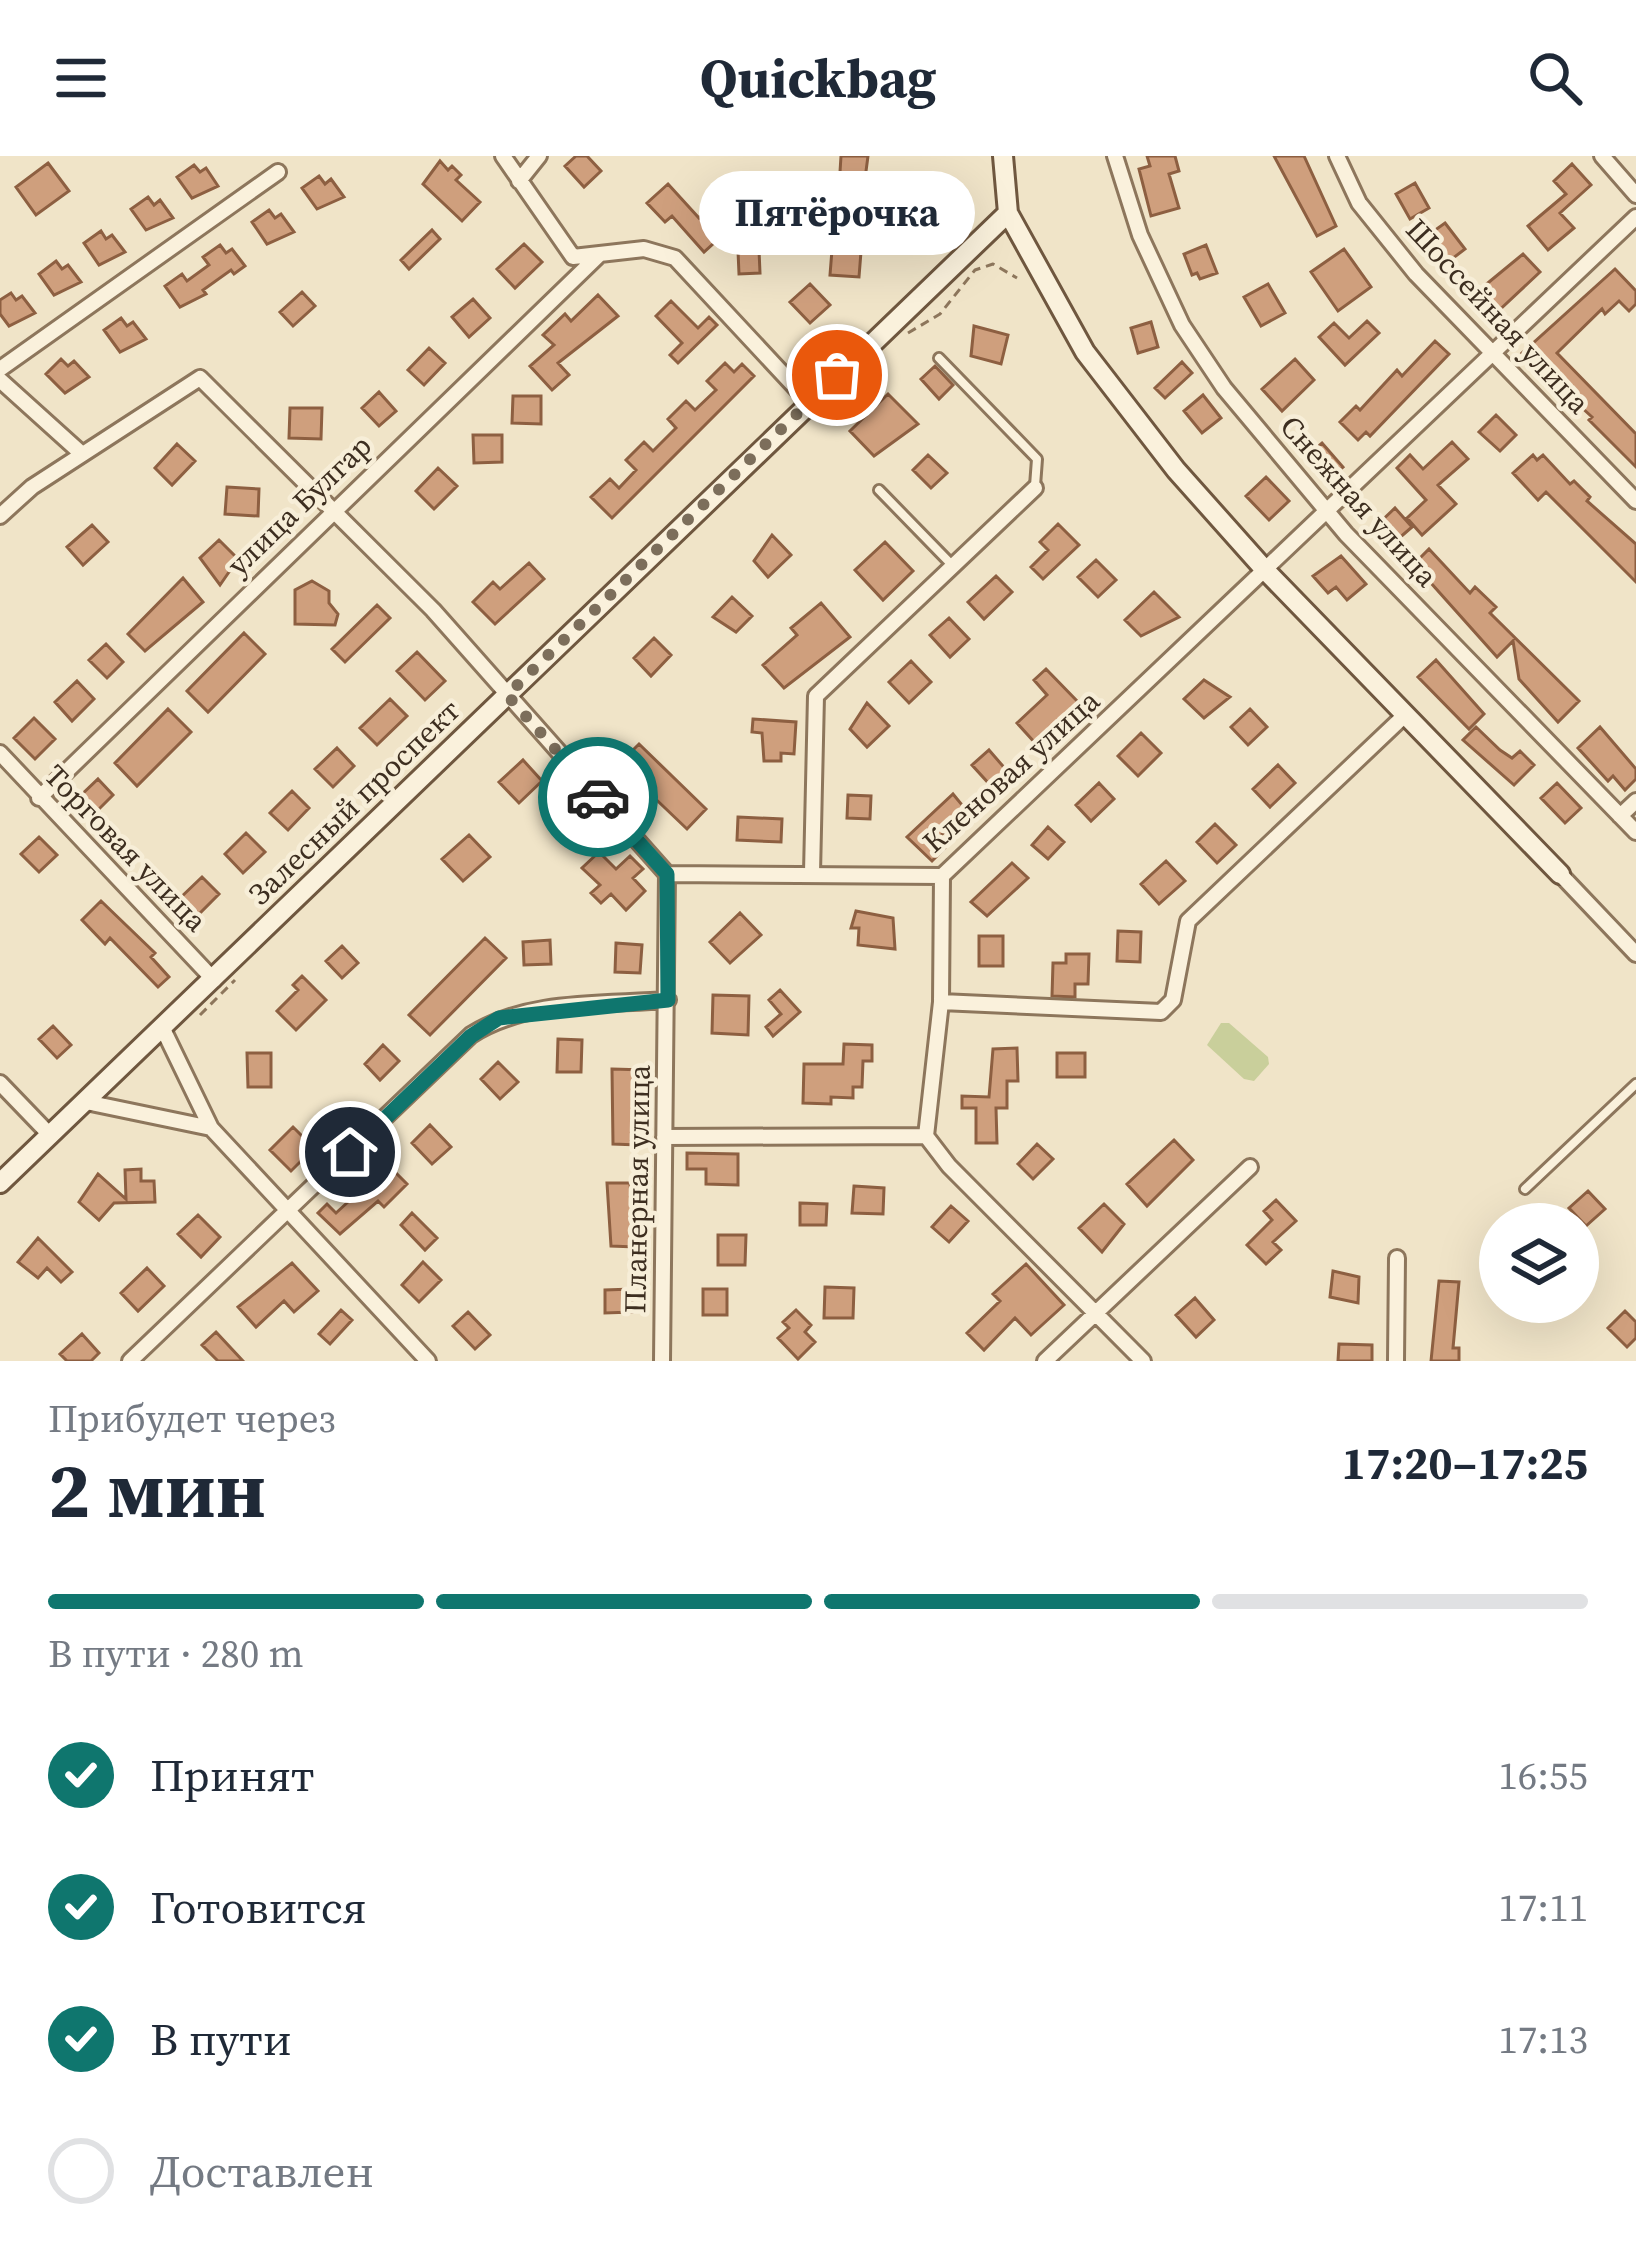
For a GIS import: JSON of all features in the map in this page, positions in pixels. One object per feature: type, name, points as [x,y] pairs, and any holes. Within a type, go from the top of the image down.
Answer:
[{"type":"main road","points":[[1003,156],[1008,213],[1085,352],[1176,470],[1266,571],[1560,874]]},
{"type":"main road","name":"Залесный проспект","points":[[0,1183],[1008,213]]},
{"type":"street","points":[[503,156],[573,257],[644,249],[674,258],[809,402]]},
{"type":"street","points":[[519,181],[539,156]]},
{"type":"street","name":"Снежная улица","points":[[1115,156],[1140,235],[1203,359],[1328,512],[1636,832]]},
{"type":"street","name":"Шоссейная улица","points":[[1336,156],[1359,203],[1416,274],[1636,501]]},
{"type":"street","points":[[1602,156],[1636,195]]},
{"type":"street","points":[[0,369],[278,172]]},
{"type":"street","name":"Кленовая улица","points":[[667,874],[942,876],[1636,217]]},
{"type":"street","name":"улица Булгар","points":[[39,798],[600,254]]},
{"type":"street","points":[[0,516],[82,454],[200,377],[433,610],[667,874]]},
{"type":"street","points":[[0,380],[82,454]]},
{"type":"street","points":[[812,873],[816,696],[1035,488]]},
{"type":"street","points":[[941,1002],[1161,1012],[1173,1000],[1188,921],[1405,715]]},
{"type":"street","name":"Торговая улица","points":[[0,753],[214,980]]},
{"type":"street","points":[[1620,816],[1636,801]]},
{"type":"street","name":"Планерная улица","points":[[662,1361],[667,874]]},
{"type":"street","points":[[1560,874],[1636,954]]},
{"type":"street","points":[[942,876],[941,1002],[926,1136],[949,1166],[1143,1361]]},
{"type":"street","points":[[130,1361],[471,1036],[499,1018],[668,1000]]},
{"type":"street","points":[[164,1029],[211,1128],[428,1361]]},
{"type":"street","points":[[0,1083],[51,1136]]},
{"type":"street","points":[[86,1102],[211,1128]]},
{"type":"street","points":[[664,1137],[926,1136]]},
{"type":"street","points":[[1045,1361],[1250,1167]]},
{"type":"street","points":[[1396,1361],[1397,1258]]},
{"type":"lane","points":[[939,358],[1036,459],[1035,488]]},
{"type":"lane","points":[[879,490],[953,566]]},
{"type":"lane","points":[[1525,1189],[1636,1084]]},
{"type":"green space","points":[[1221,1023],[1229,1023],[1268,1057],[1269,1064],[1254,1081],[1244,1079],[1207,1045]]},
{"type":"building","points":[[576,156],[587,156],[601,171],[584,187],[565,166]]},
{"type":"building","points":[[841,156],[868,156],[860,217],[830,215],[831,188],[839,188]]},
{"type":"building","points":[[1147,156],[1175,156],[1179,171],[1169,174],[1179,208],[1151,216],[1139,169],[1150,166]]},
{"type":"building","points":[[1274,156],[1304,156],[1336,226],[1317,236]]},
{"type":"building","points":[[440,161],[461,175],[456,180],[480,202],[462,221],[423,184]]},
{"type":"building","points":[[48,163],[69,191],[36,215],[16,187]]},
{"type":"building","points":[[1572,164],[1591,185],[1560,213],[1574,228],[1548,250],[1528,226],[1566,194],[1554,181]]},
{"type":"building","points":[[194,165],[200,172],[206,168],[218,186],[192,198],[177,177]]},
{"type":"building","points":[[319,176],[325,184],[331,179],[344,197],[317,209],[302,188]]},
{"type":"building","points":[[1415,183],[1429,208],[1410,219],[1396,194]]},
{"type":"building","points":[[668,184],[699,218],[705,212],[725,233],[704,252],[672,216],[665,222],[647,203]]},
{"type":"building","points":[[148,197],[154,205],[160,200],[173,218],[146,230],[131,209]]},
{"type":"building","points":[[269,210],[275,218],[281,214],[294,232],[267,244],[252,222]]},
{"type":"building","points":[[1445,223],[1465,249],[1444,265],[1424,238]]},
{"type":"building","points":[[432,230],[440,239],[409,269],[401,260]]},
{"type":"building","points":[[101,231],[106,239],[112,235],[125,252],[99,265],[84,243]]},
{"type":"building","points":[[833,237],[862,239],[859,277],[830,275]]},
{"type":"building","points":[[524,244],[542,262],[515,288],[497,269]]},
{"type":"building","points":[[220,245],[226,253],[232,249],[245,266],[234,274],[231,270],[203,290],[206,294],[180,307],[165,286],[182,274],[187,281],[209,265],[203,257]]},
{"type":"building","points":[[1206,245],[1217,273],[1200,279],[1197,273],[1192,275],[1184,254]]},
{"type":"building","points":[[1344,249],[1371,287],[1338,311],[1311,272]]},
{"type":"building","points":[[759,250],[760,273],[739,274],[738,251]]},
{"type":"building","points":[[1523,254],[1540,272],[1492,317],[1472,296]]},
{"type":"building","points":[[56,261],[62,269],[68,265],[81,282],[54,295],[39,274]]},
{"type":"building","points":[[1615,269],[1636,291],[1636,304],[1629,311],[1619,301],[1605,314],[1602,309],[1557,353],[1636,434],[1636,467],[1589,420],[1592,417],[1522,353]]},
{"type":"building","points":[[810,284],[830,305],[810,323],[790,302]]},
{"type":"building","points":[[1268,284],[1285,313],[1261,326],[1244,297]]},
{"type":"building","points":[[302,292],[315,306],[293,326],[280,312]]},
{"type":"building","points":[[11,293],[16,300],[22,296],[35,313],[9,326],[0,314],[0,300]]},
{"type":"building","points":[[598,295],[618,316],[558,363],[569,375],[552,390],[530,366],[554,345],[543,335],[565,314],[571,321]]},
{"type":"building","points":[[473,299],[490,318],[469,337],[452,317]]},
{"type":"building","points":[[671,301],[698,328],[709,317],[717,325],[678,363],[670,355],[682,343],[656,316]]},
{"type":"building","points":[[121,318],[127,326],[133,322],[146,339],[120,352],[104,330]]},
{"type":"building","points":[[1367,321],[1379,333],[1345,365],[1319,337],[1334,323],[1349,338]]},
{"type":"building","points":[[1151,322],[1158,347],[1138,353],[1131,328]]},
{"type":"building","points":[[974,326],[1008,335],[1001,364],[971,356]]},
{"type":"building","points":[[1435,341],[1449,354],[1370,436],[1366,432],[1358,440],[1340,422],[1356,406],[1360,410],[1397,370],[1402,376]]},
{"type":"building","points":[[429,348],[445,363],[424,385],[408,370]]},
{"type":"building","points":[[61,359],[68,366],[74,361],[89,377],[65,393],[46,374]]},
{"type":"building","points":[[1295,359],[1314,380],[1282,411],[1262,389]]},
{"type":"building","points":[[1182,362],[1192,373],[1165,398],[1155,388]]},
{"type":"building","points":[[725,363],[734,372],[742,364],[754,376],[612,518],[591,497],[610,479],[619,488],[636,470],[626,460],[644,442],[653,451],[676,428],[668,419],[686,401],[695,410],[716,390],[707,381]]},
{"type":"building","points":[[935,366],[953,385],[939,399],[921,379]]},
{"type":"building","points":[[379,392],[396,411],[379,426],[362,408]]},
{"type":"building","points":[[888,394],[918,424],[874,456],[850,431]]},
{"type":"building","points":[[1203,395],[1221,418],[1202,433],[1184,411]]},
{"type":"building","points":[[513,396],[541,396],[541,424],[512,423]]},
{"type":"building","points":[[290,408],[322,408],[321,439],[289,438]]},
{"type":"building","points":[[1496,415],[1516,435],[1500,451],[1479,432]]},
{"type":"building","points":[[473,435],[502,435],[502,462],[474,463]]},
{"type":"building","points":[[1452,442],[1468,459],[1438,485],[1456,504],[1422,535],[1407,518],[1426,500],[1397,468],[1410,455],[1423,469]]},
{"type":"building","points":[[1322,443],[1343,467],[1326,482],[1305,458]]},
{"type":"building","points":[[177,444],[195,461],[172,485],[155,468]]},
{"type":"building","points":[[928,455],[947,473],[931,488],[913,470]]},
{"type":"building","points":[[1533,455],[1537,460],[1543,455],[1570,484],[1574,481],[1590,497],[1587,501],[1636,544],[1636,582],[1546,492],[1538,500],[1513,473]]},
{"type":"building","points":[[438,468],[457,486],[434,509],[416,491]]},
{"type":"building","points":[[1266,477],[1289,501],[1269,520],[1246,496]]},
{"type":"building","points":[[227,487],[259,489],[258,516],[225,514]]},
{"type":"building","points":[[1395,508],[1412,527],[1389,547],[1373,529]]},
{"type":"building","points":[[1058,524],[1079,545],[1043,579],[1031,567],[1048,550],[1040,542]]},
{"type":"building","points":[[92,525],[108,542],[83,565],[67,547]]},
{"type":"building","points":[[772,535],[791,555],[768,577],[754,561]]},
{"type":"building","points":[[219,540],[238,559],[220,585],[200,558]]},
{"type":"building","points":[[885,542],[913,571],[883,600],[855,570]]},
{"type":"building","points":[[1429,549],[1470,593],[1475,587],[1496,607],[1490,613],[1579,701],[1558,722],[1519,679],[1513,641],[1497,657],[1414,564]]},
{"type":"building","points":[[1341,556],[1366,584],[1347,600],[1336,587],[1328,593],[1313,576]]},
{"type":"building","points":[[1096,560],[1116,580],[1098,597],[1078,577]]},
{"type":"building","points":[[529,563],[544,579],[495,624],[473,602],[493,582],[500,589]]},
{"type":"building","points":[[996,576],[1012,592],[984,619],[968,602]]},
{"type":"building","points":[[183,578],[203,602],[145,651],[128,634]]},
{"type":"building","points":[[312,581],[329,591],[329,603],[338,614],[335,625],[295,624],[295,590]]},
{"type":"building","points":[[1154,592],[1179,617],[1141,636],[1125,620]]},
{"type":"building","points":[[732,597],[752,616],[736,632],[713,617]]},
{"type":"building","points":[[821,603],[850,637],[784,688],[763,665],[797,635],[791,628]]},
{"type":"building","points":[[377,605],[390,618],[345,662],[332,649]]},
{"type":"building","points":[[949,618],[969,639],[950,657],[930,635]]},
{"type":"building","points":[[244,633],[265,654],[208,712],[187,691]]},
{"type":"building","points":[[654,638],[671,655],[651,676],[634,658]]},
{"type":"building","points":[[106,644],[123,662],[107,678],[89,660]]},
{"type":"building","points":[[417,652],[445,681],[425,700],[397,671]]},
{"type":"building","points":[[1436,660],[1484,714],[1469,729],[1418,677]]},
{"type":"building","points":[[911,661],[931,682],[909,703],[889,682]]},
{"type":"building","points":[[1046,669],[1079,703],[1037,745],[1017,723],[1047,695],[1034,680]]},
{"type":"building","points":[[1204,680],[1230,697],[1204,718],[1184,699]]},
{"type":"building","points":[[77,681],[94,699],[72,721],[55,702]]},
{"type":"building","points":[[390,699],[407,716],[377,745],[360,728]]},
{"type":"building","points":[[867,703],[889,726],[867,747],[850,729]]},
{"type":"building","points":[[168,709],[191,732],[137,786],[115,763]]},
{"type":"building","points":[[1250,709],[1267,727],[1248,745],[1231,727]]},
{"type":"building","points":[[34,718],[55,739],[35,759],[14,738]]},
{"type":"building","points":[[753,719],[796,722],[794,754],[781,753],[781,761],[764,761],[762,733],[752,732]]},
{"type":"building","points":[[1476,727],[1512,758],[1520,751],[1534,765],[1514,785],[1463,740]]},
{"type":"building","points":[[1600,727],[1636,769],[1636,779],[1625,790],[1613,776],[1608,781],[1578,748]]},
{"type":"building","points":[[1141,733],[1161,753],[1138,776],[1118,756]]},
{"type":"building","points":[[639,744],[706,809],[687,829],[619,764]]},
{"type":"building","points":[[337,748],[354,766],[333,787],[315,769]]},
{"type":"building","points":[[989,750],[1008,772],[992,787],[972,765]]},
{"type":"building","points":[[523,760],[542,781],[519,803],[499,782]]},
{"type":"building","points":[[1278,765],[1295,783],[1270,807],[1253,789]]},
{"type":"building","points":[[98,779],[113,795],[93,815],[77,799]]},
{"type":"building","points":[[1099,783],[1114,799],[1091,821],[1076,805]]},
{"type":"building","points":[[1557,783],[1581,808],[1565,823],[1541,798]]},
{"type":"building","points":[[292,791],[309,808],[288,830],[270,813]]},
{"type":"building","points":[[953,794],[967,811],[938,838],[947,846],[932,861],[907,837]]},
{"type":"building","points":[[848,795],[871,796],[870,819],[847,818]]},
{"type":"building","points":[[738,817],[782,819],[781,842],[737,840]]},
{"type":"building","points":[[1215,824],[1236,845],[1217,863],[1197,842]]},
{"type":"building","points":[[1048,827],[1064,842],[1048,859],[1032,845]]},
{"type":"building","points":[[246,833],[265,852],[243,873],[225,854]]},
{"type":"building","points":[[469,835],[490,857],[463,881],[442,859]]},
{"type":"building","points":[[39,837],[57,855],[39,872],[21,854]]},
{"type":"building","points":[[599,852],[616,869],[630,856],[643,869],[633,878],[645,891],[626,910],[611,894],[601,903],[591,893],[600,885],[582,868]]},
{"type":"building","points":[[1166,861],[1185,881],[1159,904],[1141,884]]},
{"type":"building","points":[[1012,863],[1028,878],[987,916],[971,902]]},
{"type":"building","points":[[202,877],[219,894],[195,918],[178,900]]},
{"type":"building","points":[[101,901],[155,953],[151,957],[169,977],[158,987],[110,938],[105,944],[82,920]]},
{"type":"building","points":[[856,911],[893,918],[895,949],[858,945],[859,928],[851,928]]},
{"type":"building","points":[[740,913],[761,935],[730,963],[710,942]]},
{"type":"building","points":[[1118,931],[1141,932],[1140,962],[1117,961]]},
{"type":"building","points":[[979,936],[1003,936],[1003,966],[979,966]]},
{"type":"building","points":[[485,938],[506,958],[430,1035],[409,1015]]},
{"type":"building","points":[[550,940],[551,964],[524,965],[523,942]]},
{"type":"building","points":[[616,943],[642,945],[640,973],[615,972]]},
{"type":"building","points":[[342,946],[358,963],[342,978],[326,961]]},
{"type":"building","points":[[1066,954],[1089,954],[1088,984],[1075,984],[1075,997],[1052,996],[1053,963],[1066,963]]},
{"type":"building","points":[[302,976],[326,1000],[296,1030],[277,1011],[298,990],[293,985]]},
{"type":"building","points":[[780,990],[800,1012],[773,1036],[766,1027],[781,1014],[769,1000]]},
{"type":"building","points":[[713,995],[749,996],[748,1035],[712,1033]]},
{"type":"building","points":[[53,1026],[71,1045],[57,1058],[39,1039]]},
{"type":"building","points":[[558,1039],[582,1040],[581,1072],[557,1072]]},
{"type":"building","points":[[844,1044],[872,1045],[872,1061],[863,1061],[862,1087],[853,1087],[853,1098],[831,1097],[831,1104],[803,1103],[804,1064],[843,1064]]},
{"type":"building","points":[[383,1045],[399,1061],[380,1080],[365,1064]]},
{"type":"building","points":[[1017,1048],[1018,1081],[1007,1081],[1007,1108],[996,1108],[997,1143],[976,1143],[976,1108],[962,1108],[962,1096],[989,1097],[993,1049]]},
{"type":"building","points":[[247,1053],[271,1053],[271,1087],[248,1087]]},
{"type":"building","points":[[1057,1053],[1085,1053],[1085,1077],[1057,1077]]},
{"type":"building","points":[[498,1062],[518,1082],[500,1099],[481,1079]]},
{"type":"building","points":[[612,1069],[645,1070],[638,1145],[613,1144]]},
{"type":"building","points":[[430,1125],[451,1147],[432,1164],[412,1143]]},
{"type":"building","points":[[293,1127],[314,1148],[291,1171],[270,1150]]},
{"type":"building","points":[[1174,1140],[1193,1160],[1147,1206],[1127,1184]]},
{"type":"building","points":[[1037,1144],[1053,1159],[1033,1179],[1018,1164]]},
{"type":"building","points":[[687,1153],[738,1154],[738,1185],[706,1184],[706,1169],[687,1169]]},
{"type":"building","points":[[388,1165],[407,1184],[384,1207],[378,1201],[340,1234],[318,1213],[327,1204],[336,1213]]},
{"type":"building","points":[[141,1169],[141,1181],[154,1181],[155,1202],[114,1203],[99,1220],[79,1202],[98,1174],[126,1199],[125,1170]]},
{"type":"building","points":[[607,1183],[630,1183],[635,1247],[611,1246]]},
{"type":"building","points":[[854,1186],[884,1188],[883,1214],[852,1213]]},
{"type":"building","points":[[1588,1191],[1605,1209],[1599,1214],[1599,1203],[1575,1203]]},
{"type":"building","points":[[1276,1200],[1296,1221],[1273,1242],[1281,1250],[1266,1264],[1247,1245],[1272,1220],[1264,1211]]},
{"type":"building","points":[[800,1203],[827,1204],[826,1225],[800,1225]]},
{"type":"building","points":[[1104,1204],[1124,1224],[1102,1252],[1079,1228]]},
{"type":"building","points":[[951,1206],[968,1221],[949,1242],[932,1227]]},
{"type":"building","points":[[412,1213],[437,1238],[425,1250],[401,1225]]},
{"type":"building","points":[[198,1215],[220,1237],[201,1257],[178,1234]]},
{"type":"building","points":[[718,1235],[746,1235],[745,1265],[718,1265]]},
{"type":"building","points":[[38,1238],[72,1272],[61,1282],[47,1268],[38,1278],[18,1262]]},
{"type":"building","points":[[423,1262],[441,1280],[419,1302],[402,1285]]},
{"type":"building","points":[[292,1263],[318,1291],[294,1312],[284,1301],[256,1327],[238,1307]]},
{"type":"building","points":[[1026,1264],[1064,1305],[1031,1335],[1015,1318],[984,1350],[967,1333],[1000,1301],[993,1294]]},
{"type":"building","points":[[147,1268],[164,1286],[138,1311],[121,1293]]},
{"type":"building","points":[[1333,1271],[1359,1277],[1358,1303],[1330,1297]]},
{"type":"building","points":[[1439,1281],[1459,1282],[1453,1348],[1459,1348],[1459,1361],[1431,1361]]},
{"type":"building","points":[[825,1287],[854,1288],[853,1318],[824,1318]]},
{"type":"building","points":[[632,1289],[632,1312],[605,1313],[605,1290]]},
{"type":"building","points":[[703,1289],[727,1289],[727,1315],[703,1315]]},
{"type":"building","points":[[1195,1298],[1214,1320],[1196,1337],[1176,1315]]},
{"type":"building","points":[[341,1310],[352,1320],[330,1344],[319,1334]]},
{"type":"building","points":[[796,1310],[811,1325],[805,1332],[815,1342],[798,1359],[778,1338],[789,1328],[783,1322]]},
{"type":"building","points":[[1625,1311],[1636,1322],[1636,1338],[1627,1347],[1608,1328]]},
{"type":"building","points":[[468,1312],[490,1335],[475,1349],[453,1326]]},
{"type":"building","points":[[216,1332],[243,1361],[218,1361],[202,1345]]},
{"type":"building","points":[[82,1334],[99,1353],[91,1361],[67,1361],[60,1354]]},
{"type":"building","points":[[1339,1344],[1372,1345],[1372,1361],[1338,1361]]},
{"type":"way so far","points":[[598,797],[507,695],[837,375]]},
{"type":"place","name":"Пятёрочка","points":[[837,375]]},
{"type":"route","points":[[350,1152],[471,1036],[499,1018],[668,1000],[667,874],[598,797]]}]
